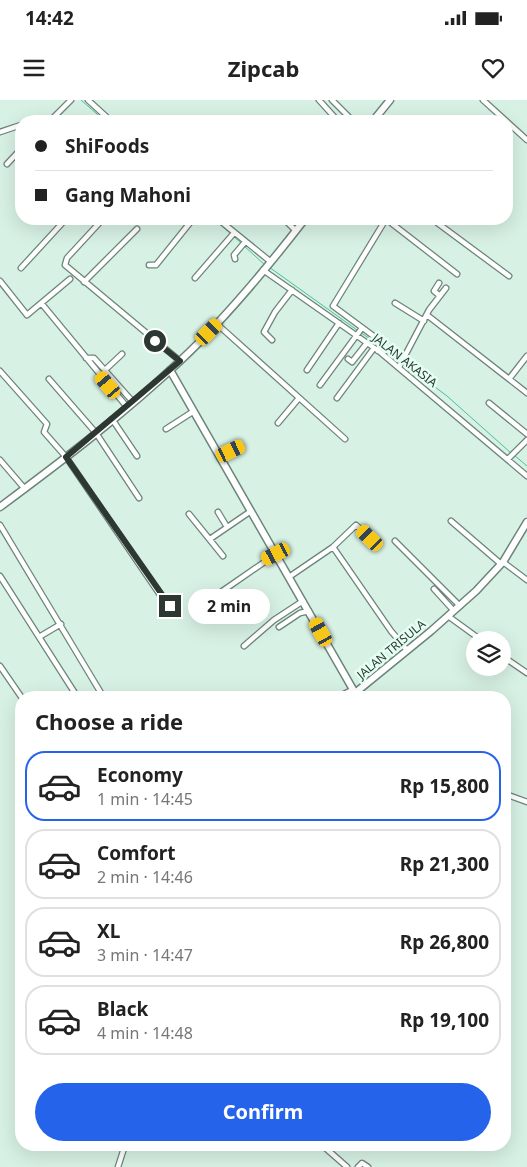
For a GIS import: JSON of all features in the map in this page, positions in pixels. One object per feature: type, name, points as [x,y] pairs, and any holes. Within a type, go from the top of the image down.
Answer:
[{"type":"street","points":[[88,100],[104,115]]},
{"type":"street","points":[[319,100],[333,115]]},
{"type":"street","points":[[332,100],[347,115]]},
{"type":"street","points":[[483,100],[500,115]]},
{"type":"street","points":[[56,115],[70,101]]},
{"type":"street","points":[[378,115],[389,101]]},
{"type":"street","points":[[0,132],[15,127]]},
{"type":"street","points":[[513,127],[527,140]]},
{"type":"street","points":[[7,164],[15,155]]},
{"type":"street","points":[[21,268],[60,225]]},
{"type":"street","points":[[98,225],[65,263],[69,271],[180,361]]},
{"type":"street","points":[[149,265],[156,265],[188,225]]},
{"type":"street","name":"JALAN AKASIA","points":[[223,225],[232,236],[292,290],[367,343],[379,348],[527,476]]},
{"type":"street","points":[[290,225],[296,231]]},
{"type":"street","points":[[0,507],[96,433],[180,361],[217,324],[300,225]]},
{"type":"street","points":[[337,398],[379,348],[362,328],[333,306],[382,225]]},
{"type":"street","points":[[394,225],[457,274]]},
{"type":"street","points":[[440,225],[509,276]]},
{"type":"street","points":[[84,282],[137,228]]},
{"type":"street","points":[[195,278],[232,236]]},
{"type":"street","points":[[235,260],[234,254],[243,244]]},
{"type":"street","points":[[0,281],[25,314],[29,314],[70,279]]},
{"type":"street","points":[[439,283],[434,291],[440,296]]},
{"type":"street","points":[[400,365],[427,315],[446,288]]},
{"type":"street","points":[[272,340],[264,332],[275,312],[292,290]]},
{"type":"street","points":[[395,303],[424,321]]},
{"type":"street","points":[[42,304],[127,407]]},
{"type":"street","points":[[427,315],[527,393]]},
{"type":"street","points":[[307,370],[339,323]]},
{"type":"street","points":[[217,324],[345,439]]},
{"type":"street","points":[[320,384],[362,328]]},
{"type":"street","points":[[348,359],[352,362],[367,343]]},
{"type":"street","points":[[106,370],[122,354]]},
{"type":"street","points":[[509,379],[527,356]]},
{"type":"street","points":[[86,358],[94,358],[134,402]]},
{"type":"street","name":"JALAN TRISULA","points":[[170,370],[353,691]]},
{"type":"street","points":[[0,371],[47,424],[44,432],[66,457],[168,605],[172,606]]},
{"type":"street","points":[[50,379],[96,433],[139,498]]},
{"type":"street","points":[[278,424],[299,398]]},
{"type":"street","points":[[489,403],[527,434]]},
{"type":"street","points":[[166,429],[194,411]]},
{"type":"street","points":[[112,419],[138,456]]},
{"type":"street","points":[[508,458],[527,440]]},
{"type":"street","points":[[522,445],[527,449]]},
{"type":"street","points":[[220,456],[241,446]]},
{"type":"street","points":[[0,460],[21,491]]},
{"type":"street","points":[[210,539],[251,511]]},
{"type":"street","points":[[218,512],[227,527]]},
{"type":"street","points":[[189,514],[223,556]]},
{"type":"street","points":[[451,522],[502,563],[527,580]]},
{"type":"street","name":"JALAN TRISULA","points":[[357,691],[460,606],[502,563],[527,522]]},
{"type":"street","points":[[0,525],[100,691]]},
{"type":"street","points":[[289,577],[333,547],[356,525],[378,545]]},
{"type":"street","points":[[394,542],[460,606]]},
{"type":"street","points":[[333,547],[391,630],[408,650]]},
{"type":"street","points":[[221,592],[276,554]]},
{"type":"street","points":[[0,576],[74,691]]},
{"type":"street","points":[[434,589],[451,613],[471,631]]},
{"type":"street","points":[[244,646],[274,620],[302,601]]},
{"type":"street","points":[[279,626],[300,613],[309,611]]},
{"type":"street","points":[[39,637],[61,624]]},
{"type":"street","points":[[511,662],[527,673]]},
{"type":"street","points":[[0,666],[17,691]]},
{"type":"street","points":[[511,796],[527,802]]},
{"type":"street","points":[[118,1167],[123,1151]]},
{"type":"street","points":[[329,1151],[347,1167]]},
{"type":"street","points":[[358,1167],[362,1163],[368,1167]]},
{"type":"waterway","points":[[81,100],[98,115]]},
{"type":"waterway","points":[[221,225],[241,243]]},
{"type":"waterway","points":[[244,246],[265,265]]},
{"type":"waterway","points":[[269,267],[357,330]]},
{"type":"waterway","points":[[360,332],[380,346]]},
{"type":"waterway","points":[[383,348],[400,360]]},
{"type":"waterway","points":[[403,363],[447,396],[511,453]]},
{"type":"waterway","points":[[514,455],[527,466]]},
{"type":"route","points":[[155,341],[180,361],[134,402],[66,457],[170,606]]}]
